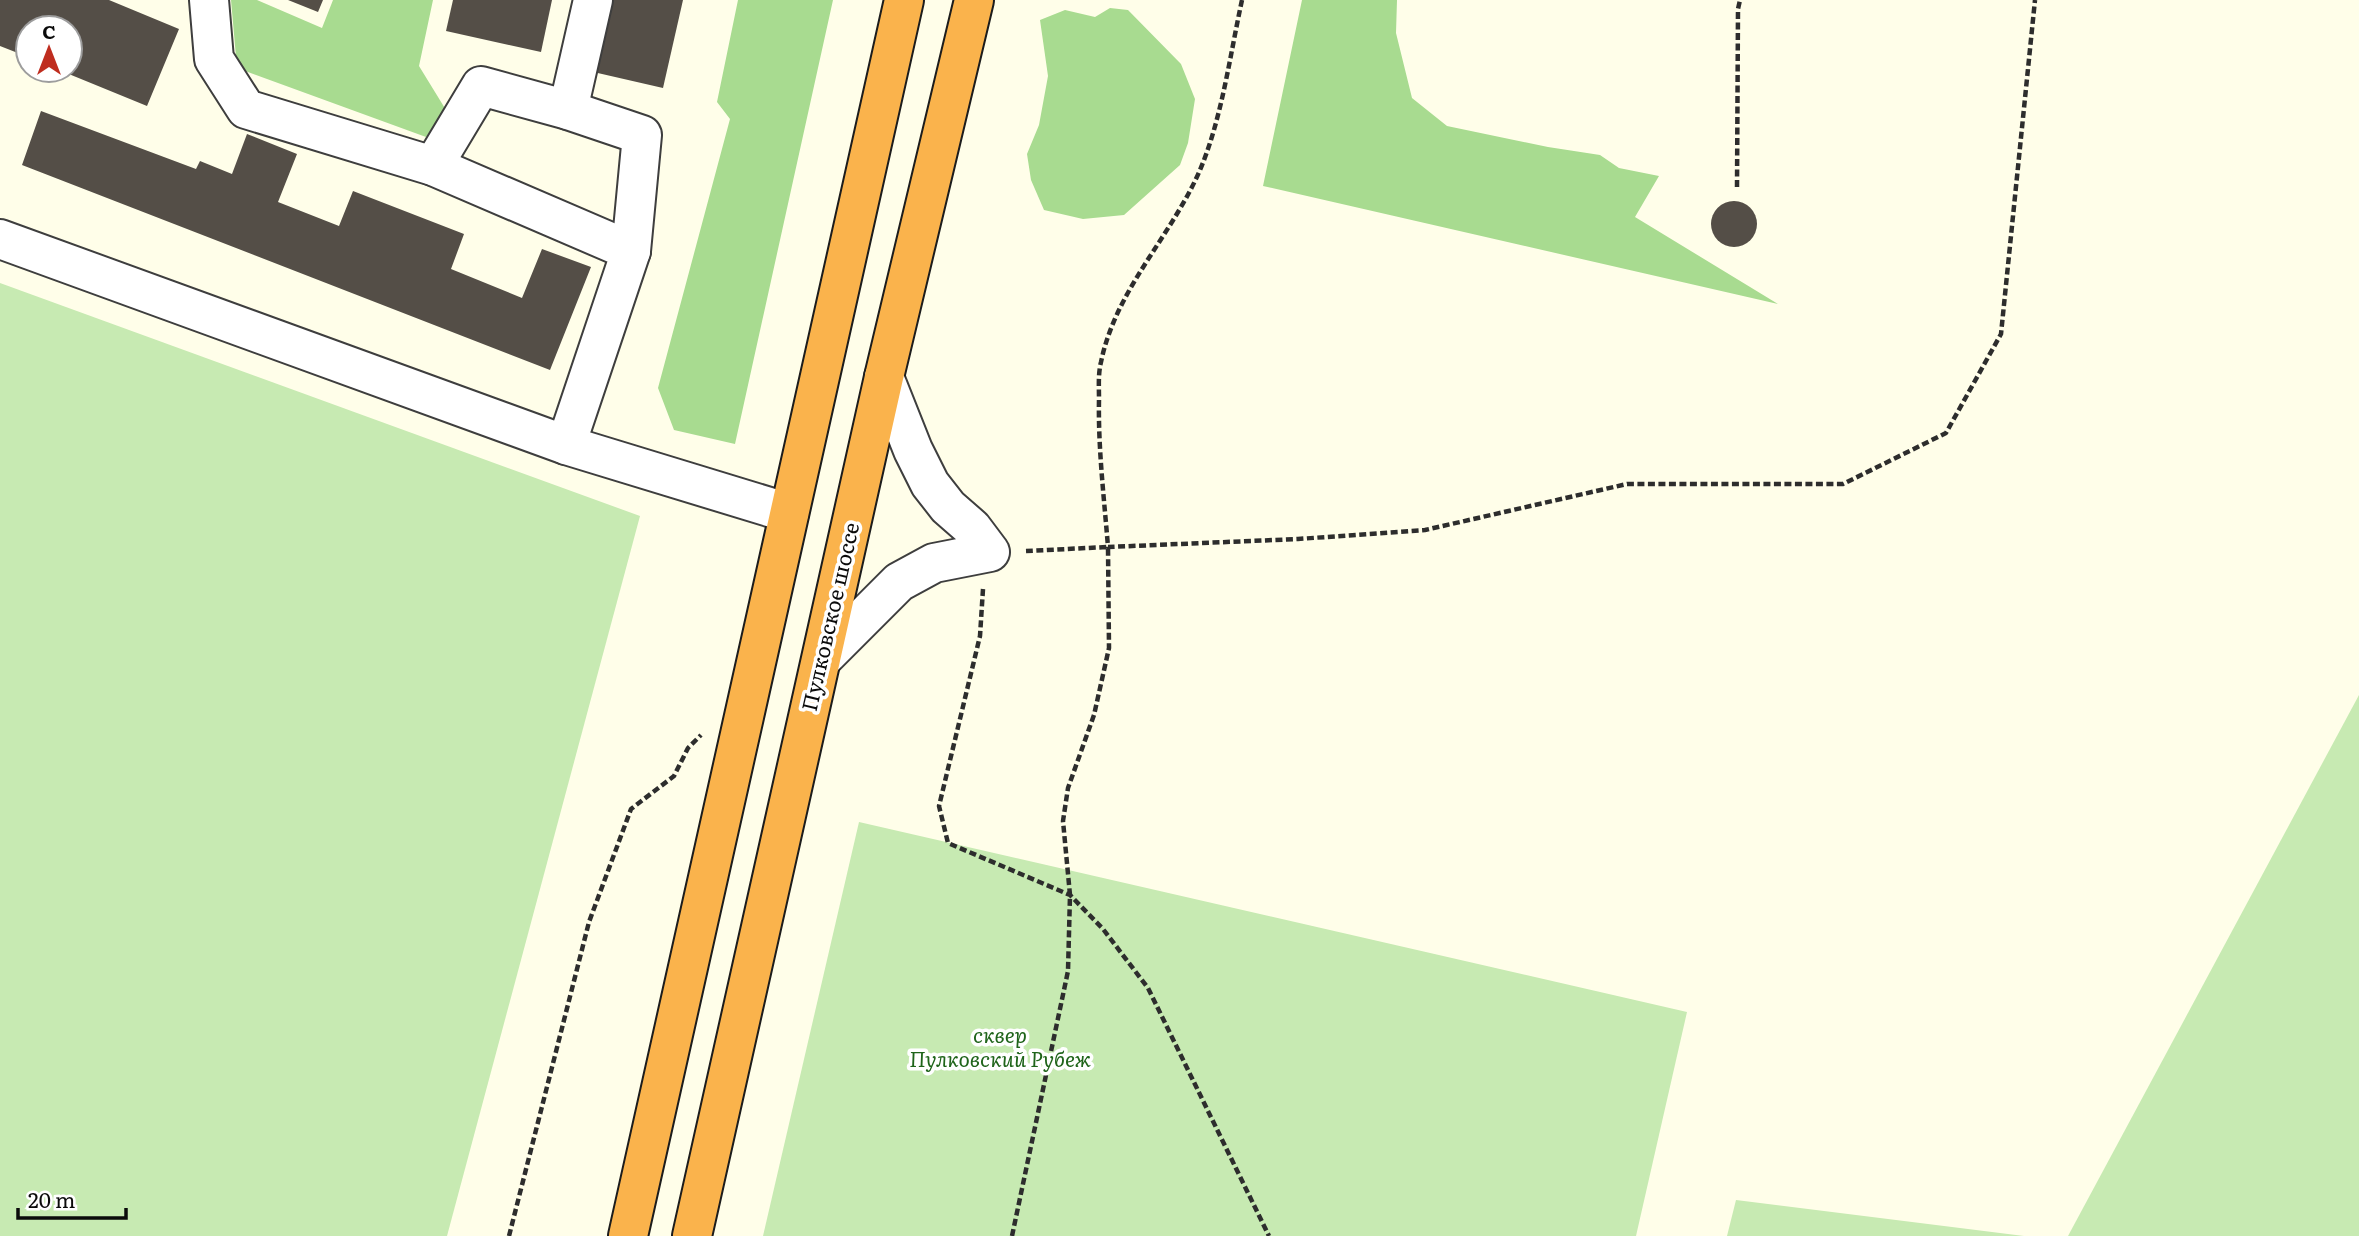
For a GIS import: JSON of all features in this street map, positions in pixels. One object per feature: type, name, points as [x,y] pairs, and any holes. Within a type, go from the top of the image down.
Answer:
[{"type":"highway","points":[[628,1236],[904,0]]},
{"type":"highway","name":"Пулковское шоссе","points":[[692,1236],[884,377],[974,0]]},
{"type":"street","points":[[209,0],[214,59],[246,109],[433,166],[631,251]]},
{"type":"street","points":[[568,110],[593,0]]},
{"type":"street","points":[[433,166],[481,86],[568,110],[642,135],[631,251],[566,445]]},
{"type":"street","points":[[0,239],[566,445],[789,513]]},
{"type":"street","points":[[822,659],[899,582],[934,563],[987,566],[972,528],[948,507],[930,484],[913,450],[884,377]]},
{"type":"path","points":[[1012,1236],[1068,971],[1070,895],[1063,821],[1068,788],[1094,715],[1109,648],[1108,547],[1098,436],[1100,365],[1108,333],[1132,282],[1176,215],[1200,169],[1218,110],[1242,0]]},
{"type":"path","points":[[1737,187],[1740,0]]},
{"type":"path","points":[[1269,1236],[1148,988],[1103,929],[1070,895],[948,843],[939,806],[980,636],[987,566],[1108,547],[1298,539],[1425,530],[1627,484],[1843,484],[1946,433],[2001,334],[2035,0]]},
{"type":"path","points":[[509,1236],[589,922],[631,810],[674,776],[688,748],[703,733]]},
{"type":"green space","points":[[231,0],[257,0],[322,28],[333,0],[433,0],[419,66],[446,110],[426,137],[237,68]]},
{"type":"green space","points":[[738,0],[833,0],[735,444],[674,430],[658,388],[730,119],[717,102]]},
{"type":"green space","points":[[1302,0],[1397,0],[1396,33],[1412,98],[1447,126],[1600,155],[1619,168],[1659,176],[1635,217],[1778,304],[1263,186]]},
{"type":"green space","points":[[1110,8],[1128,10],[1181,64],[1195,99],[1188,143],[1180,165],[1124,215],[1083,219],[1044,210],[1031,180],[1027,154],[1039,125],[1048,76],[1040,20],[1065,10],[1095,17]]},
{"type":"green space","points":[[0,283],[640,516],[447,1236],[0,1236]]},
{"type":"green space","points":[[2359,695],[2359,1236],[2068,1236]]},
{"type":"green space","name":"сквер Пулковский Рубеж","points":[[859,822],[1687,1012],[1636,1236],[763,1236]]},
{"type":"green space","points":[[1736,1200],[2024,1236],[1727,1236]]},
{"type":"building","points":[[0,0],[109,0],[179,29],[147,106],[84,80],[84,14],[14,14],[14,52],[0,46]]},
{"type":"building","points":[[288,0],[323,0],[318,12]]},
{"type":"building","points":[[453,0],[552,0],[541,52],[446,31]]},
{"type":"building","points":[[605,0],[683,0],[663,88],[589,71]]},
{"type":"building","points":[[41,111],[196,169],[200,161],[232,174],[247,134],[297,154],[278,202],[339,226],[353,191],[464,234],[451,269],[522,298],[542,249],[591,267],[550,370],[22,165]]},
{"type":"building","points":[[1734,201],[1750,208],[1757,224],[1750,240],[1734,247],[1718,240],[1711,224],[1718,208]]}]
